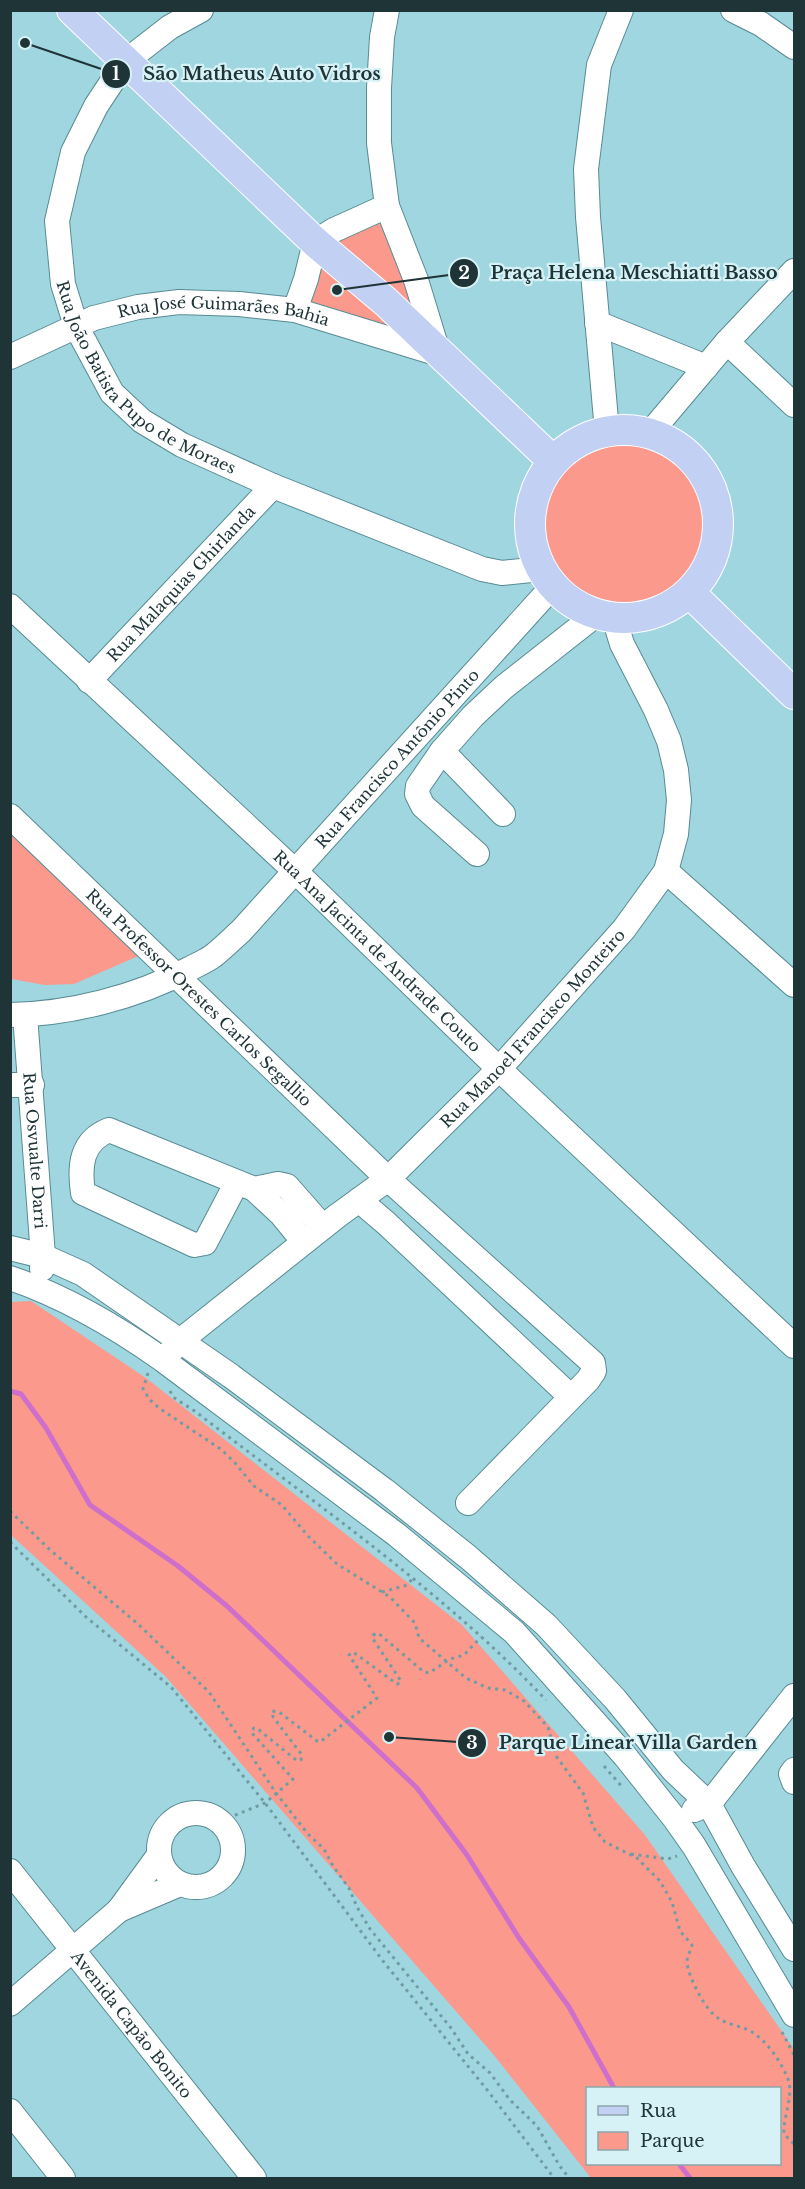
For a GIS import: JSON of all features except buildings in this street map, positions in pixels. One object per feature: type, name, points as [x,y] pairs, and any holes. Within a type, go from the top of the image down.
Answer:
[{"type":"main road","points":[[72,10],[315,242],[386,302],[554,461]]},
{"type":"main road","points":[[628,430],[650,433],[679,447],[702,469],[716,498],[718,540],[712,561],[690,593],[671,606],[644,617],[606,615],[576,604],[547,578],[532,545],[530,517],[536,490],[554,461],[585,438],[607,432],[628,430]]},
{"type":"main road","points":[[690,593],[795,694]]},
{"type":"street","name":"Rua João Batista Pupo de Moraes","points":[[201,10],[170,27],[124,62],[96,106],[73,152],[57,221],[63,284],[76,326],[112,393],[142,422],[182,445],[273,486],[482,569],[547,578]]},
{"type":"street","points":[[387,10],[382,37],[379,99],[379,143],[387,206],[416,280],[439,354]]},
{"type":"street","points":[[607,432],[588,217],[586,169],[599,65],[621,10]]},
{"type":"street","points":[[733,10],[760,24],[795,47]]},
{"type":"street","points":[[295,310],[306,279],[315,242],[334,230],[387,206]]},
{"type":"street","points":[[650,433],[727,342],[795,271]]},
{"type":"street","name":"Rua José Guimarães Bahia","points":[[10,357],[94,318],[138,307],[179,302],[239,304],[295,310],[439,354]]},
{"type":"street","points":[[597,323],[706,367]]},
{"type":"street","points":[[727,342],[795,405]]},
{"type":"street","name":"Rua Malaquias Ghirlanda","points":[[89,681],[273,486]]},
{"type":"street","name":"Rua Francisco Antônio Pinto","points":[[18,1015],[85,1005],[138,992],[176,976],[213,956],[241,931],[295,871],[547,578]]},
{"type":"street","name":"Rua Ana Jacinta de Andrade Couto","points":[[10,606],[295,871],[499,1069],[795,1346]]},
{"type":"street","points":[[477,854],[423,806],[417,794],[418,786],[442,751],[473,716],[504,687],[606,615]]},
{"type":"street","name":"Rua Manoel Francisco Monteiro","points":[[158,1365],[180,1341],[388,1179],[499,1069],[624,929],[666,871],[676,834],[679,800],[676,770],[669,741],[656,710],[606,615]]},
{"type":"street","points":[[442,751],[503,814]]},
{"type":"street","name":"Rua Professor Orestes Carlos Segallio","points":[[10,816],[388,1179],[593,1363],[594,1371],[571,1397],[468,1503]]},
{"type":"street","points":[[666,871],[795,985]]},
{"type":"street","name":"Rua Osvualte Darri","points":[[18,1015],[21,1092],[43,1256],[41,1288]]},
{"type":"street","points":[[246,1186],[205,1243],[194,1245],[83,1194],[82,1172],[87,1146],[96,1135],[109,1130],[246,1186],[278,1184],[287,1186],[314,1235]]},
{"type":"street","points":[[359,1200],[571,1397]]},
{"type":"street","points":[[10,1248],[43,1256],[83,1274],[231,1376],[384,1490],[468,1557],[546,1625],[615,1699],[673,1770],[709,1804],[743,1866],[795,1949]]},
{"type":"street","points":[[10,1278],[41,1288],[84,1309],[158,1365],[213,1397],[428,1561],[514,1632],[625,1756],[694,1846],[787,2021]]},
{"type":"street","points":[[675,1819],[709,1804],[795,1696]]},
{"type":"street","points":[[795,1770],[791,1774],[795,1782]]},
{"type":"street","points":[[197,1812],[221,1821],[229,1831],[233,1842],[234,1854],[231,1866],[215,1883],[203,1887],[180,1884],[168,1874],[159,1855],[159,1842],[164,1830],[184,1814],[197,1812]]},
{"type":"street","points":[[10,2004],[119,1910],[159,1855]]},
{"type":"street","name":"Avenida Capão Bonito","points":[[10,1871],[254,2178]]},
{"type":"street","points":[[119,1910],[180,1884]]},
{"type":"street","points":[[10,2111],[63,2178]]},
{"type":"path","points":[[158,1365],[146,1376],[143,1385],[150,1400],[222,1450],[254,1486],[282,1505],[308,1536],[337,1564],[390,1597],[416,1623],[419,1638],[466,1678],[478,1685],[505,1690],[524,1701],[548,1727],[556,1756],[583,1794],[593,1827],[604,1842],[637,1858],[660,1881],[672,1902],[680,1931],[692,1945],[687,1960],[689,1972],[711,2013],[719,2019],[751,2031],[764,2041],[780,2063],[789,2081],[790,2093],[784,2120],[784,2134],[795,2144]]},
{"type":"path","points":[[175,1389],[170,1386],[172,1397],[205,1419],[412,1579],[510,1663],[548,1702]]},
{"type":"path","points":[[182,1396],[194,1407],[204,1409],[213,1397]]},
{"type":"path","points":[[10,1511],[49,1549],[138,1624],[209,1692],[276,1793],[308,1834],[324,1849],[349,1888],[370,1929],[451,2028],[468,2054],[490,2073],[510,2100],[537,2126],[569,2178]]},
{"type":"path","points":[[10,1542],[86,1617],[171,1687],[265,1803],[383,1960],[554,2178]]},
{"type":"path","points":[[382,1592],[407,1585],[428,1561]]},
{"type":"path","points":[[221,1821],[265,1803],[293,1779],[252,1734],[252,1729],[258,1729],[298,1761],[301,1760],[302,1755],[273,1717],[272,1711],[279,1712],[317,1742],[375,1700],[377,1696],[349,1655],[350,1653],[353,1652],[397,1684],[401,1681],[373,1639],[373,1635],[378,1634],[424,1672],[434,1672],[447,1662],[464,1655],[481,1637]]},
{"type":"path","points":[[599,1760],[628,1795]]},
{"type":"path","points":[[670,1847],[681,1863]]},
{"type":"path","points":[[787,2021],[795,2055]]},
{"type":"green space","points":[[387,206],[439,354],[295,310],[315,242]]},
{"type":"green space","points":[[615,430],[633,430],[668,441],[684,451],[697,464],[711,488],[718,524],[711,560],[697,584],[684,597],[651,614],[633,618],[615,618],[580,607],[564,597],[551,584],[534,551],[530,533],[530,515],[541,480],[551,464],[564,451],[597,434]]},
{"type":"green space","points":[[11,829],[139,922],[159,947],[74,984],[45,985],[11,979]]},
{"type":"green space","points":[[31,1301],[146,1378],[462,1625],[645,1835],[794,2049],[794,2178],[591,2178],[493,2054],[166,1677],[11,1535],[11,1302]]},
{"type":"waterway","points":[[10,1391],[21,1394],[46,1428],[90,1505],[178,1566],[227,1606],[417,1788],[467,1855],[519,1938],[569,2007],[613,2087]]},
{"type":"waterway","points":[[680,2165],[690,2178]]},
{"type":"place","name":"São Matheus Auto Vidros","points":[[25,43]]},
{"type":"place","name":"Praça Helena Meschiatti Basso","points":[[337,290]]},
{"type":"place","name":"Parque Linear Villa Garden","points":[[389,1737]]}]
